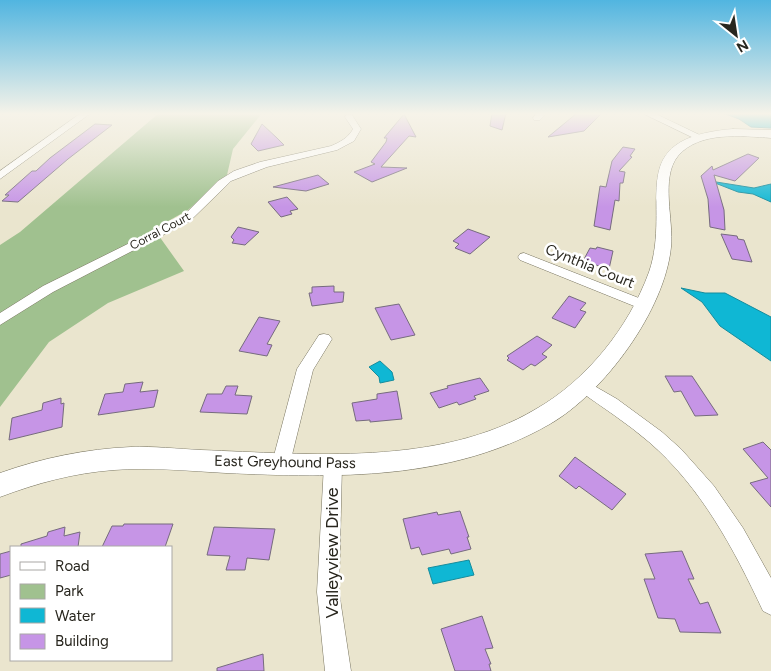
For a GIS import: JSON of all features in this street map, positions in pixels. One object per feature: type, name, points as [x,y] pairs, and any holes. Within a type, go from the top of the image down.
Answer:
[{"type":"street","points":[[0,176],[44,144]]},
{"type":"street","name":"Corral Court","points":[[0,320],[48,289],[186,219],[195,212],[218,186],[235,175],[342,144]]},
{"type":"street","name":"East Greyhound Pass","points":[[0,484],[75,463],[130,458],[333,465],[412,460],[445,454],[480,444],[545,416],[584,386],[609,359],[644,305],[656,278],[663,246],[664,170],[674,152],[686,144]]},
{"type":"street","name":"Cynthia Court","points":[[524,257],[644,305]]},
{"type":"street","points":[[281,464],[305,369],[324,339]]},
{"type":"street","points":[[584,386],[624,412],[656,438],[701,485],[734,531],[771,603]]},
{"type":"street","name":"Valleyview Drive","points":[[333,465],[328,592],[338,671]]},
{"type":"green space","points":[[122,144],[237,144],[233,149],[227,175],[188,210],[154,229],[184,271],[108,303],[49,342],[0,407],[0,245],[20,232]]},
{"type":"water","points":[[710,181],[754,188],[771,184],[771,202],[753,194],[738,192]]},
{"type":"water","points":[[681,288],[705,293],[725,293],[771,317],[771,361],[720,326],[702,302]]},
{"type":"water","points":[[380,361],[392,372],[394,380],[380,383],[379,377],[369,367]]},
{"type":"water","points":[[469,560],[474,575],[433,584],[428,568]]},
{"type":"building","points":[[68,144],[87,144],[18,202],[2,201],[9,195],[5,195]]},
{"type":"building","points":[[251,144],[284,145],[258,151]]},
{"type":"building","points":[[384,144],[401,144],[381,167],[407,168],[372,182],[354,172],[375,164],[371,162]]},
{"type":"building","points":[[623,147],[635,149],[630,156],[632,157],[619,171],[625,172],[623,183],[620,183],[619,201],[615,200],[610,230],[594,226],[600,186],[606,187],[612,161]]},
{"type":"building","points":[[748,154],[759,158],[735,181],[714,175],[724,210],[725,230],[710,227],[708,199],[701,176],[712,166],[713,170]]},
{"type":"building","points":[[318,175],[329,184],[306,191],[273,187]]},
{"type":"building","points":[[287,197],[298,209],[290,211],[292,214],[281,217],[268,202]]},
{"type":"building","points":[[238,227],[259,232],[245,245],[232,243],[234,240],[231,237]]},
{"type":"building","points":[[468,229],[490,237],[470,254],[455,248],[459,244],[453,241]]},
{"type":"building","points":[[721,234],[737,236],[738,239],[744,240],[752,262],[732,259]]},
{"type":"building","points":[[597,247],[613,251],[609,269],[583,261],[590,248],[596,249]]},
{"type":"building","points":[[334,286],[334,292],[344,292],[343,302],[312,306],[309,293],[312,293],[312,287]]},
{"type":"building","points":[[569,296],[586,303],[580,310],[586,312],[575,328],[552,318]]},
{"type":"building","points":[[399,304],[415,335],[391,340],[375,308]]},
{"type":"building","points":[[259,317],[280,321],[267,344],[272,345],[267,356],[239,351]]},
{"type":"building","points":[[537,336],[552,345],[542,354],[547,357],[535,366],[531,364],[523,370],[507,360],[509,358],[507,356]]},
{"type":"building","points":[[665,376],[692,376],[718,415],[695,416],[681,391],[674,392]]},
{"type":"building","points":[[480,378],[489,391],[474,396],[476,399],[459,405],[457,402],[439,408],[430,393],[448,388],[447,386]]},
{"type":"building","points":[[143,382],[140,392],[158,390],[154,407],[98,415],[105,394],[123,392],[125,384]]},
{"type":"building","points":[[226,386],[238,386],[235,395],[252,396],[247,414],[200,412],[207,394],[222,394]]},
{"type":"building","points":[[397,391],[402,419],[370,422],[370,420],[356,421],[352,403],[377,399],[377,394]]},
{"type":"building","points":[[61,398],[61,404],[64,403],[62,427],[9,440],[12,418],[42,410],[43,403]]},
{"type":"building","points":[[763,442],[771,450],[771,507],[750,483],[768,478],[743,449]]},
{"type":"building","points":[[575,457],[626,494],[612,510],[579,486],[576,489],[559,476]]},
{"type":"building","points":[[460,511],[471,549],[451,554],[449,549],[422,555],[419,547],[411,549],[403,519],[437,512],[438,515]]},
{"type":"building","points":[[124,524],[173,524],[165,546],[102,546],[112,526],[123,526]]},
{"type":"building","points":[[65,527],[64,536],[80,532],[78,546],[21,546],[21,544],[47,536],[48,532]]},
{"type":"building","points":[[214,527],[275,529],[269,560],[247,558],[245,570],[226,570],[230,556],[207,555]]},
{"type":"building","points":[[10,551],[10,575],[0,578],[0,554]]},
{"type":"building","points":[[682,551],[694,579],[688,579],[700,604],[708,602],[721,633],[680,632],[675,619],[658,618],[644,579],[655,579],[645,554]]},
{"type":"building","points":[[482,616],[493,648],[485,649],[491,664],[489,664],[491,671],[455,671],[441,629]]},
{"type":"building","points":[[263,654],[264,671],[217,671],[217,668]]}]
